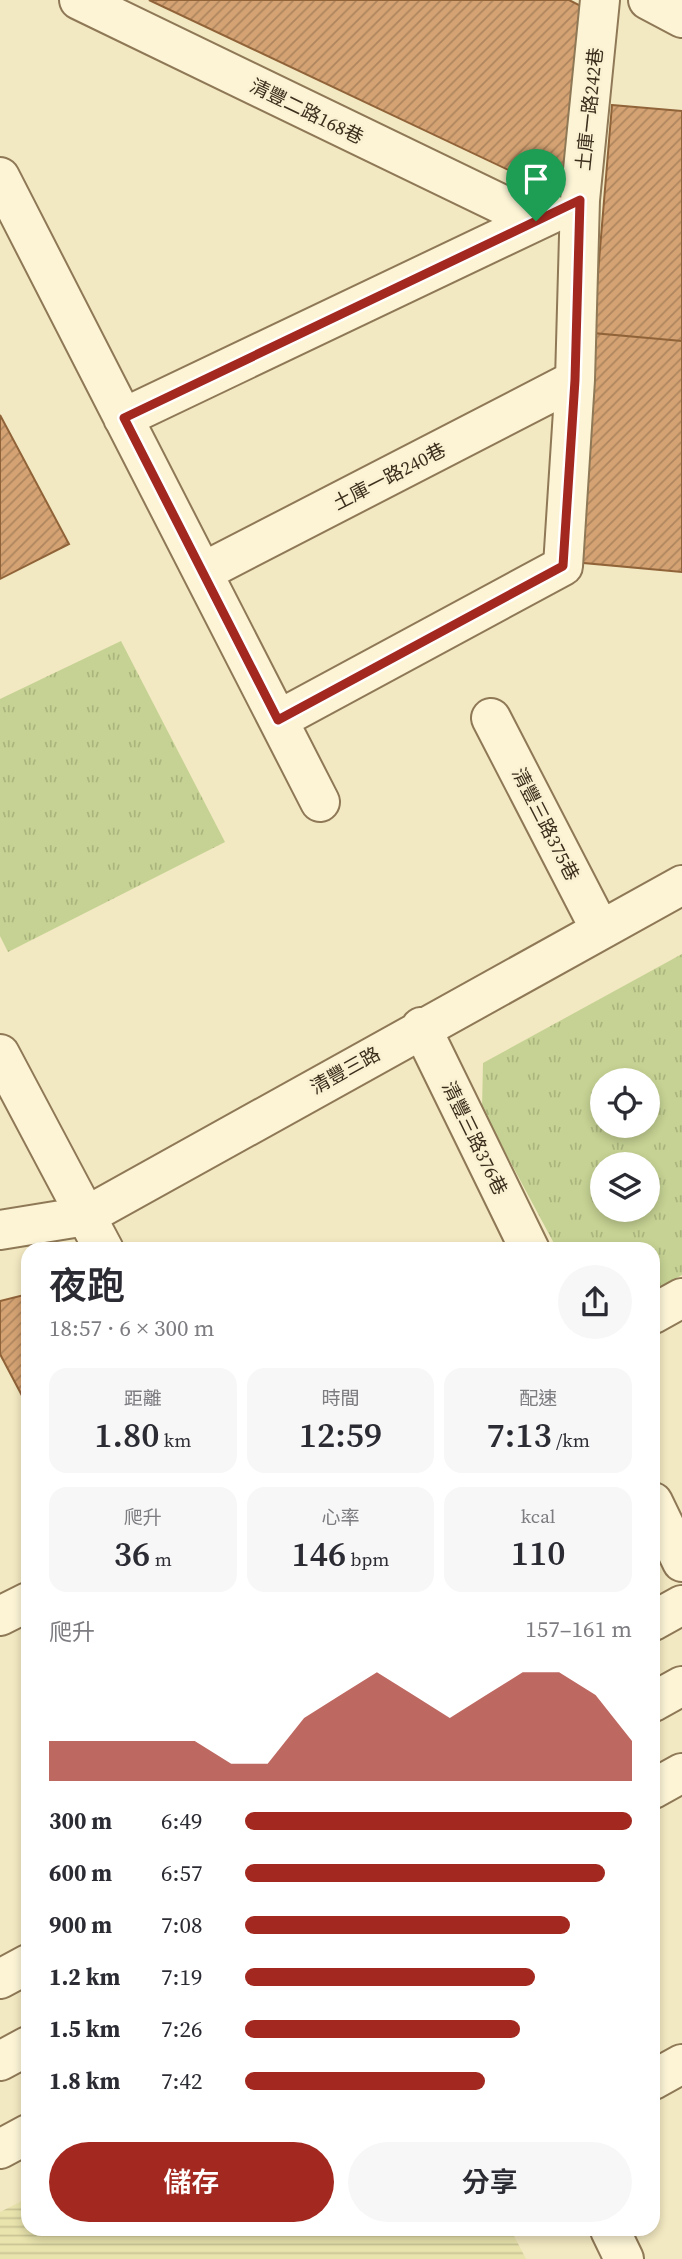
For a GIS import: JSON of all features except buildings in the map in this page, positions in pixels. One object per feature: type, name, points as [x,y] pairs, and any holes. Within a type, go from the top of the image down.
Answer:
[{"type":"street","name":"清豐二路168巷","points":[[79,0],[536,221]]},
{"type":"street","name":"土庫一路242巷","points":[[278,720],[563,566],[575,380],[580,200],[600,0]]},
{"type":"street","points":[[648,0],[682,18]]},
{"type":"street","points":[[0,177],[320,802]]},
{"type":"street","points":[[124,418],[580,200]]},
{"type":"street","name":"土庫一路240巷","points":[[202,572],[575,380]]},
{"type":"street","name":"清豐三路375巷","points":[[491,718],[600,929]]},
{"type":"street","name":"清豐三路","points":[[0,1230],[86,1216],[421,1027],[682,885]]},
{"type":"street","name":"清豐三路376巷","points":[[421,1027],[526,1242]]},
{"type":"street","points":[[0,1054],[100,1242]]},
{"type":"street","points":[[660,1310],[682,1298]]},
{"type":"street","points":[[660,1516],[682,1562]]},
{"type":"street","points":[[660,1617],[682,1605]]},
{"type":"street","points":[[0,1616],[21,1606]]},
{"type":"street","points":[[660,1698],[682,1686]]},
{"type":"street","points":[[660,1785],[682,1773]]},
{"type":"street","points":[[0,1979],[21,1968]]},
{"type":"street","points":[[0,2061],[21,2050]]},
{"type":"street","points":[[660,2077],[682,2064]]},
{"type":"street","points":[[0,2149],[21,2138]]},
{"type":"street","points":[[613,2236],[624,2259]]},
{"type":"shaded area","points":[[21,2202],[21,2236],[514,2236],[526,2259],[0,2259],[0,2212]]},
{"type":"green space","points":[[121,641],[225,842],[8,952],[0,936],[0,699]]},
{"type":"green space","points":[[682,954],[682,1275],[660,1287],[660,1242],[553,1242],[482,1109],[483,1063]]},
{"type":"route","points":[[580,200],[575,380],[563,566],[278,720],[124,418],[536,221],[580,200]]}]
